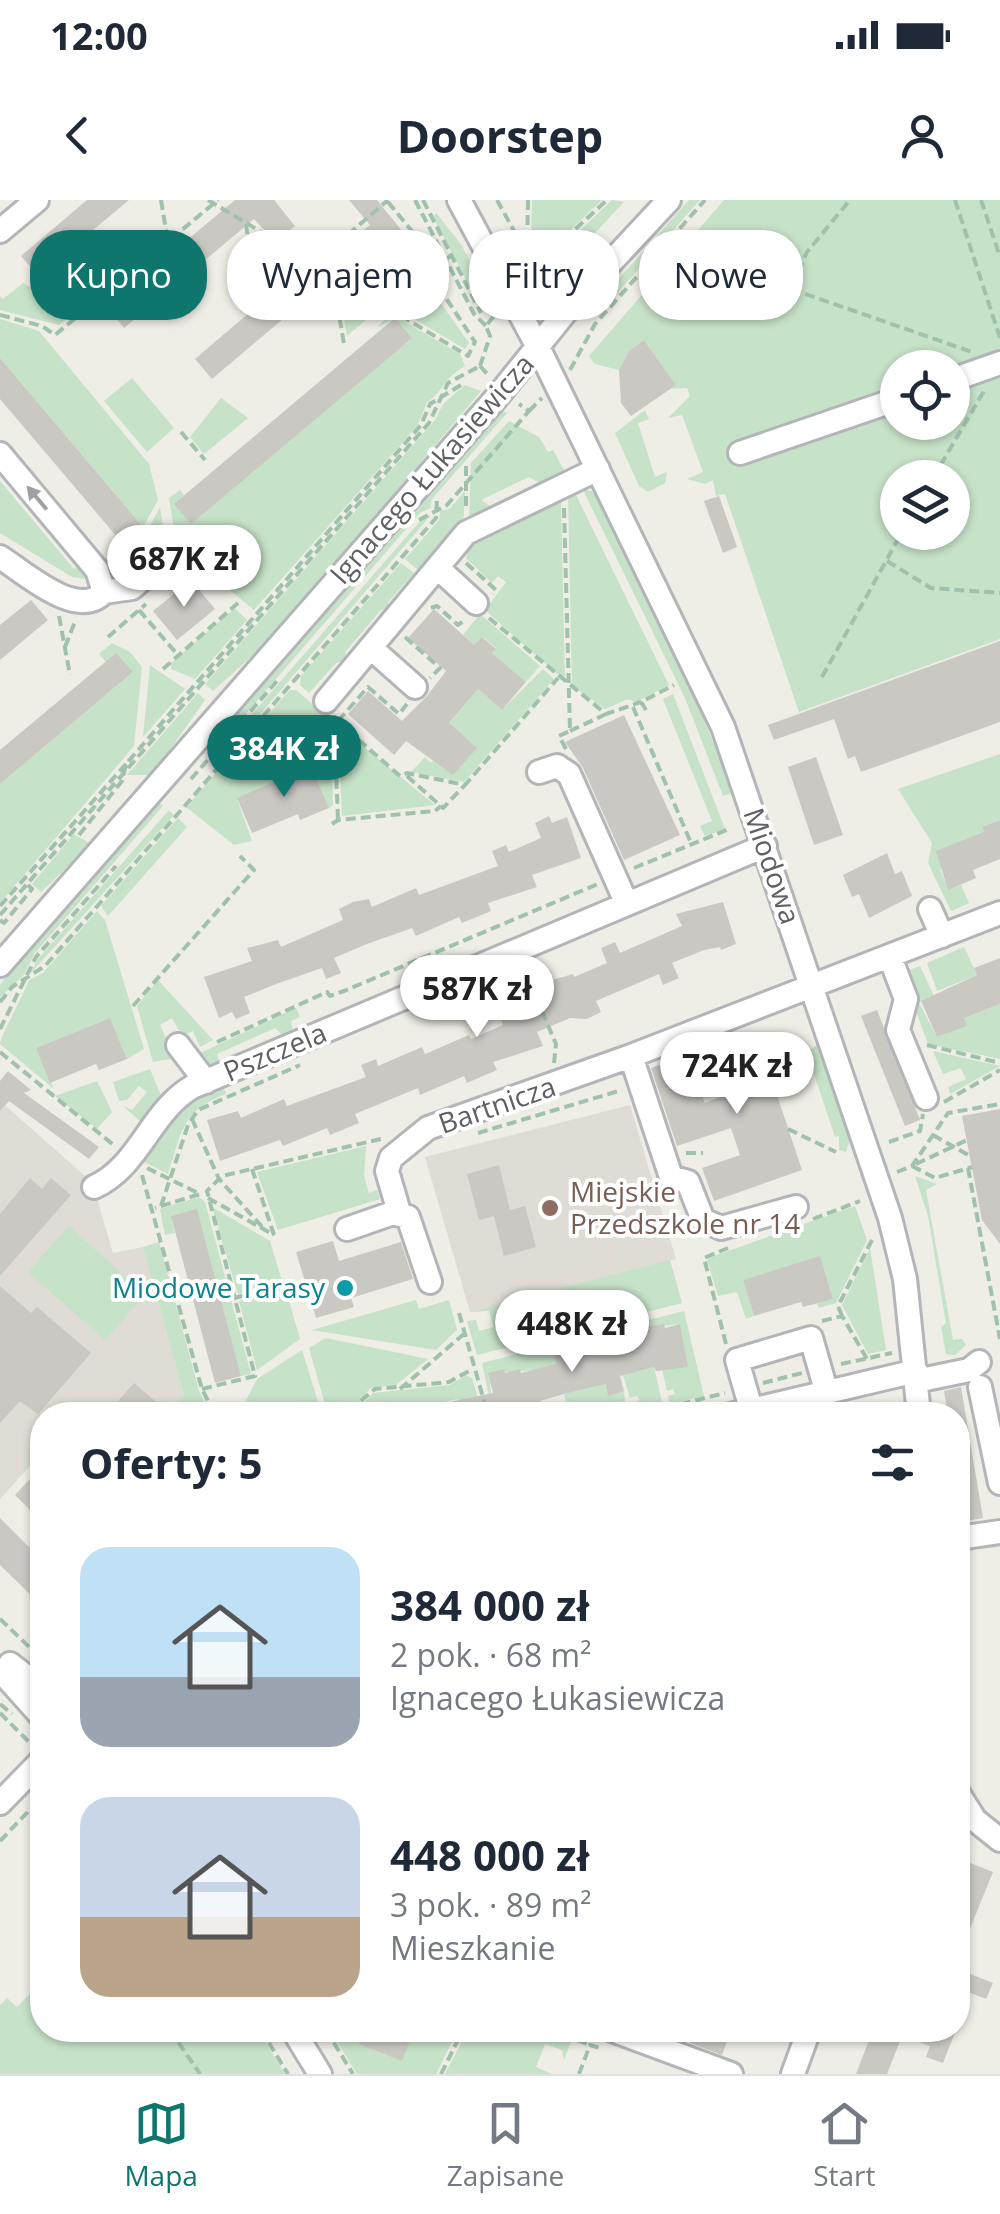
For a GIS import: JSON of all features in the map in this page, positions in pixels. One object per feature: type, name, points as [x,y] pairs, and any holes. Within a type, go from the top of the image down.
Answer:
[{"type":"street","points":[[0,231],[37,200]]},
{"type":"street","name":"Miodowa","points":[[459,200],[538,347],[722,727],[890,1218],[905,1279],[918,1402]]},
{"type":"street","name":"Ignacego Łukasiewicza","points":[[0,965],[669,200]]},
{"type":"street","points":[[740,454],[880,405]]},
{"type":"street","points":[[0,454],[97,570],[104,592]]},
{"type":"street","points":[[326,701],[466,532],[598,468]]},
{"type":"street","points":[[0,557],[72,601],[90,602],[104,592],[132,588],[169,556]]},
{"type":"street","points":[[439,569],[481,604]]},
{"type":"street","points":[[371,648],[416,688]]},
{"type":"street","points":[[539,772],[566,768],[626,902]]},
{"type":"street","name":"Pszczela","points":[[94,1186],[111,1179],[130,1158],[167,1104],[206,1082],[765,846]]},
{"type":"street","points":[[930,909],[942,936]]},
{"type":"street","name":"Bartnicza","points":[[399,1212],[387,1171],[391,1158],[410,1139],[440,1124],[632,1056],[1000,913]]},
{"type":"street","points":[[890,958],[906,999],[898,1030],[926,1098]]},
{"type":"street","points":[[178,1044],[206,1082]]},
{"type":"street","points":[[632,1056],[671,1178],[688,1182],[703,1220],[730,1226],[802,1214]]},
{"type":"street","points":[[346,1229],[399,1212],[411,1221],[430,1282]]},
{"type":"street","points":[[740,1402],[738,1360],[808,1330],[826,1390]]},
{"type":"street","points":[[779,1402],[916,1372]]},
{"type":"street","points":[[980,1387],[1000,1483]]},
{"type":"street","points":[[970,1536],[1000,1532]]},
{"type":"street","points":[[0,1656],[30,1680]]},
{"type":"street","points":[[0,1670],[30,1704]]},
{"type":"street","points":[[0,1802],[30,1770]]},
{"type":"street","points":[[970,1815],[1000,1840]]},
{"type":"street","points":[[300,2042],[320,2074]]},
{"type":"street","points":[[616,2042],[731,2074]]},
{"type":"street","points":[[793,2074],[805,2042]]},
{"type":"path","points":[[161,200],[166,230]]},
{"type":"path","points":[[415,200],[432,230]]},
{"type":"path","points":[[423,200],[436,230]]},
{"type":"path","points":[[496,200],[524,250],[528,200]]},
{"type":"path","points":[[576,230],[608,200]]},
{"type":"path","points":[[576,364],[581,343],[594,324],[705,200]]},
{"type":"path","points":[[803,261],[850,200]]},
{"type":"path","points":[[955,200],[1000,338]]},
{"type":"path","points":[[981,200],[1000,256]]},
{"type":"path","points":[[181,230],[213,201],[259,230]]},
{"type":"path","points":[[354,230],[388,201],[412,230]]},
{"type":"path","points":[[246,222],[247,230]]},
{"type":"path","points":[[449,260],[469,294]]},
{"type":"path","points":[[449,260],[474,314],[486,326]]},
{"type":"path","points":[[803,294],[991,359]]},
{"type":"path","points":[[408,320],[468,356],[475,342],[449,303]]},
{"type":"path","points":[[0,316],[42,326],[55,335],[73,320]]},
{"type":"path","points":[[340,320],[344,344]]},
{"type":"path","points":[[0,918],[25,882],[437,401],[448,383],[480,366],[530,411],[467,486],[410,530]]},
{"type":"path","points":[[0,906],[124,773],[429,423],[437,401],[464,382]]},
{"type":"path","points":[[944,460],[986,389]]},
{"type":"path","points":[[180,432],[205,460]]},
{"type":"path","points":[[456,477],[476,454]]},
{"type":"path","points":[[466,466],[466,532],[474,540],[463,560],[496,590],[481,604],[558,678],[606,714]]},
{"type":"path","points":[[0,1002],[12,986],[45,966],[306,668],[436,518],[435,500],[446,488]]},
{"type":"path","points":[[564,495],[570,731]]},
{"type":"path","points":[[822,677],[892,550]]},
{"type":"path","points":[[886,561],[930,588],[1000,593]]},
{"type":"path","points":[[163,668],[238,603]]},
{"type":"path","points":[[56,605],[70,675]]},
{"type":"path","points":[[139,610],[176,654]]},
{"type":"path","points":[[65,647],[77,618]]},
{"type":"path","points":[[332,824],[338,820],[435,811],[465,786],[558,678]]},
{"type":"path","points":[[181,791],[277,681]]},
{"type":"path","points":[[566,768],[568,754],[559,736],[674,686]]},
{"type":"path","points":[[642,702],[646,710]]},
{"type":"path","points":[[633,707],[691,843]]},
{"type":"path","points":[[338,820],[334,718],[395,772],[465,786]]},
{"type":"path","points":[[79,834],[124,773],[126,764]]},
{"type":"path","points":[[406,775],[441,806]]},
{"type":"path","points":[[217,1042],[729,829]]},
{"type":"path","points":[[134,1006],[254,870],[240,856]]},
{"type":"path","points":[[0,1029],[36,957],[120,860]]},
{"type":"path","points":[[539,963],[524,970],[556,1044],[552,1086]]},
{"type":"path","points":[[922,1031],[928,1046],[935,1050],[1000,1063]]},
{"type":"path","points":[[714,1046],[719,1058]]},
{"type":"path","points":[[0,1052],[130,1158]]},
{"type":"path","points":[[700,1062],[717,1071]]},
{"type":"path","points":[[158,1208],[192,1118],[200,1108],[304,1063]]},
{"type":"path","points":[[912,1166],[948,1113],[1000,1104]]},
{"type":"path","points":[[192,1118],[218,1179],[265,1230]]},
{"type":"path","points":[[788,1128],[836,1152]]},
{"type":"path","points":[[158,1208],[203,1195],[218,1179],[252,1169],[400,1134],[410,1139]]},
{"type":"path","points":[[933,1134],[970,1156]]},
{"type":"path","points":[[898,1172],[967,1140]]},
{"type":"path","points":[[694,1156],[703,1153]]},
{"type":"path","points":[[209,1402],[158,1208],[140,1164],[274,1236],[252,1169]]},
{"type":"path","points":[[912,1166],[936,1178],[970,1167],[1000,1339]]},
{"type":"path","points":[[202,1388],[255,1376],[203,1195]]},
{"type":"path","points":[[802,1214],[860,1201]]},
{"type":"path","points":[[842,1316],[838,1306],[872,1240]]},
{"type":"path","points":[[727,1347],[704,1258],[743,1243]]},
{"type":"path","points":[[234,1298],[288,1284]]},
{"type":"path","points":[[459,1313],[484,1402]]},
{"type":"path","points":[[400,1388],[465,1333]]},
{"type":"path","points":[[361,1402],[375,1389],[449,1382],[469,1371]]},
{"type":"path","points":[[0,1618],[30,1647]]},
{"type":"path","points":[[0,1713],[30,1744]]},
{"type":"path","points":[[0,1840],[30,1809]]},
{"type":"path","points":[[178,2042],[200,2074]]},
{"type":"path","points":[[268,2042],[288,2074]]},
{"type":"path","points":[[334,2042],[354,2074]]},
{"type":"path","points":[[441,2074],[457,2042]]},
{"type":"path","points":[[584,2042],[600,2042]]},
{"type":"path","points":[[579,2074],[590,2044]]},
{"type":"shaded area","points":[[0,1101],[92,1182],[113,1253],[143,1247],[184,1395],[176,1402],[30,1402],[30,1466],[0,1499]]},
{"type":"shaded area","name":"Miejskie Przedszkole nr 14","points":[[630,1105],[676,1259],[470,1312],[425,1157]]},
{"type":"green space","points":[[532,200],[602,200],[570,230],[531,230]]},
{"type":"green space","points":[[612,200],[624,202],[598,230],[581,230]]},
{"type":"green space","points":[[689,200],[700,200],[673,230],[662,230]]},
{"type":"green space","points":[[724,200],[1000,200],[1000,639],[799,712],[725,494],[716,496],[713,480],[705,484],[687,479],[703,472],[682,415],[668,418],[690,396],[687,388],[671,389],[676,385],[644,340],[629,351],[619,370],[595,364],[589,356],[639,298],[639,320],[803,320],[803,230],[698,230]]},
{"type":"green space","points":[[436,213],[461,244],[469,260],[469,286],[449,247],[449,230],[440,230],[433,217]]},
{"type":"green space","points":[[639,256],[639,269],[619,291],[619,278]]},
{"type":"green space","points":[[23,283],[30,287],[30,318],[0,310],[0,296],[3,299]]},
{"type":"green space","points":[[449,315],[469,343],[465,349],[416,320],[449,320]]},
{"type":"green space","points":[[0,319],[39,331],[149,464],[158,500],[143,527],[0,358]]},
{"type":"green space","points":[[39,320],[65,320],[59,325]]},
{"type":"green space","points":[[344,320],[366,320],[347,336]]},
{"type":"green space","points":[[393,320],[402,320],[460,354],[465,366],[427,402],[418,425],[254,610],[177,547],[169,498],[180,490],[184,495],[174,504]]},
{"type":"green space","points":[[132,378],[174,428],[147,452],[104,401]]},
{"type":"green space","points":[[465,385],[481,391],[275,635],[213,691],[205,684],[435,420],[443,404]]},
{"type":"green space","points":[[221,398],[248,418],[204,454],[190,437]]},
{"type":"green space","points":[[645,410],[649,419],[638,423],[655,477],[667,472],[665,483],[648,492],[639,486],[615,433]]},
{"type":"green space","points":[[503,411],[507,413],[432,499],[430,508],[420,513],[242,718],[237,714]]},
{"type":"green space","points":[[509,421],[539,437],[548,452],[553,450],[566,474],[542,484],[529,477],[481,500],[493,508],[469,522],[471,463]]},
{"type":"green space","points":[[0,481],[74,569],[82,563],[87,574],[84,579],[72,577],[0,533]]},
{"type":"green space","points":[[582,488],[594,492],[601,504],[704,719],[733,793],[723,796],[685,698]]},
{"type":"green space","points":[[465,491],[463,528],[445,538],[426,559],[427,567],[417,569],[405,559],[439,520],[440,511],[449,509]]},
{"type":"green space","points":[[575,493],[669,685],[636,702],[628,699],[605,709],[572,686],[568,496]]},
{"type":"green space","points":[[561,500],[565,681],[485,610],[506,582],[498,576],[492,583],[466,558],[481,537],[493,529]]},
{"type":"green space","points":[[160,507],[166,545],[162,549],[151,536],[138,548],[149,561],[127,577],[115,564],[117,558],[147,532]]},
{"type":"green space","points":[[431,515],[250,726],[245,722],[422,519]]},
{"type":"green space","points":[[401,563],[414,573],[388,602],[390,608],[381,610],[345,652],[346,660],[336,663],[309,693],[300,685],[301,676]]},
{"type":"green space","points":[[235,608],[247,620],[195,679],[171,669],[171,663]]},
{"type":"green space","points":[[480,614],[540,666],[526,682],[492,653],[496,648],[483,637],[474,645],[463,635]]},
{"type":"green space","points":[[112,643],[130,652],[142,667],[134,746],[0,903],[0,784],[132,673],[116,653],[106,662],[99,654]]},
{"type":"green space","points":[[150,665],[185,689],[143,737]]},
{"type":"green space","points":[[543,669],[554,679],[464,782],[411,772],[425,757],[431,763],[446,727],[478,689],[502,710]]},
{"type":"green space","points":[[290,690],[296,690],[331,720],[333,805],[329,808],[311,766],[237,799],[252,841],[234,845],[186,807]]},
{"type":"green space","points":[[198,693],[205,700],[152,775],[127,775]]},
{"type":"green space","points":[[673,694],[725,829],[705,836],[700,826],[712,821],[663,699]]},
{"type":"green space","points":[[338,726],[435,805],[342,816]]},
{"type":"green space","points":[[1000,754],[1000,820],[982,827],[987,840],[940,869],[948,889],[961,885],[969,903],[951,911],[928,863],[932,843],[898,789]]},
{"type":"green space","points":[[160,803],[163,806],[35,953],[23,976],[0,997],[0,985],[13,967]]},
{"type":"green space","points":[[169,810],[174,815],[30,974],[38,959]]},
{"type":"green space","points":[[178,818],[187,827],[108,916],[101,906]]},
{"type":"green space","points":[[74,834],[91,844],[41,892],[32,884]]},
{"type":"green space","points":[[97,911],[105,920],[144,1049],[127,1059],[110,1018],[36,1048],[54,1089],[0,1044],[29,980],[43,973]]},
{"type":"green space","points":[[964,947],[977,975],[937,991],[927,963]]},
{"type":"green space","points":[[920,966],[934,996],[919,1003],[937,1037],[966,1026],[964,1018],[1000,1004],[1000,1059],[928,1044],[902,973]]},
{"type":"green space","points":[[158,980],[213,1040],[200,1047],[193,1031],[182,1036],[172,1018],[160,1025],[175,1058],[153,1062],[137,1006]]},
{"type":"green space","points":[[296,1008],[300,1017],[291,1021],[293,1032],[283,1036],[275,1028],[217,1054],[220,1067],[207,1068],[192,1057]]},
{"type":"green space","points":[[818,1044],[850,1139],[846,1152],[839,1150],[839,1136],[835,1137],[813,1061],[809,1062],[806,1053]]},
{"type":"green space","points":[[933,1051],[1000,1066],[950,1094],[948,1087],[966,1079],[961,1068],[943,1074]]},
{"type":"green space","points":[[150,1069],[162,1098],[141,1122],[122,1105],[132,1110],[147,1092],[139,1086],[127,1100],[119,1101],[113,1082]]},
{"type":"green space","points":[[97,1081],[112,1112],[97,1129],[55,1096]]},
{"type":"green space","points":[[222,1084],[226,1094],[200,1108],[185,1125],[168,1174],[140,1160],[175,1115]]},
{"type":"green space","points":[[366,1146],[364,1176],[369,1193],[377,1190],[380,1199],[278,1230],[257,1172]]},
{"type":"green space","points":[[915,1176],[937,1184],[926,1190],[953,1340],[962,1339],[966,1345],[955,1355],[946,1354],[941,1327],[946,1323],[928,1216]]},
{"type":"green space","points":[[199,1197],[205,1202],[251,1374],[241,1376],[197,1210],[171,1216],[175,1233],[165,1235],[160,1209]]},
{"type":"green space","points":[[855,1206],[867,1240],[836,1303],[819,1308],[817,1303],[833,1298],[820,1257],[743,1280],[754,1316],[746,1319],[737,1292],[718,1296],[707,1260],[711,1257]]},
{"type":"green space","points":[[212,1207],[270,1241],[282,1281],[238,1294]]},
{"type":"green space","points":[[69,1226],[145,1295],[105,1340],[28,1272]]},
{"type":"green space","points":[[159,1242],[204,1402],[176,1402],[184,1395],[143,1247]]},
{"type":"green space","points":[[870,1248],[886,1350],[868,1354],[842,1305]]},
{"type":"green space","points":[[670,1260],[682,1303],[477,1355],[467,1321],[476,1320],[479,1331],[494,1327],[489,1311],[470,1312]]},
{"type":"green space","points":[[285,1287],[300,1339],[257,1370],[239,1301]]},
{"type":"green space","points":[[416,1300],[419,1309],[449,1300],[457,1330],[436,1350],[312,1330]]},
{"type":"green space","points":[[684,1311],[704,1396],[670,1402],[668,1396],[675,1394],[673,1389],[667,1391],[662,1369],[687,1366],[680,1324],[633,1330],[637,1348],[616,1345],[570,1356],[567,1346],[552,1350],[557,1369],[489,1373],[492,1402],[482,1363]]},
{"type":"green space","points":[[326,1338],[428,1359],[396,1385],[370,1388],[360,1402],[324,1402],[309,1348]]},
{"type":"green space","points":[[302,1350],[318,1402],[245,1402],[257,1379]]},
{"type":"green space","points":[[654,1367],[662,1402],[636,1402],[640,1400],[637,1396],[630,1398],[623,1375]]},
{"type":"green space","points":[[466,1375],[472,1378],[479,1402],[364,1402],[373,1393],[450,1385]]},
{"type":"green space","points":[[606,1384],[609,1395],[624,1391],[625,1402],[566,1402],[564,1394]]},
{"type":"green space","points":[[30,1994],[30,2042],[265,2042],[285,2074],[0,2074],[0,2005],[7,1998],[17,2007]]},
{"type":"green space","points":[[452,2042],[436,2074],[357,2074],[338,2043]]},
{"type":"green space","points":[[462,2042],[571,2042],[564,2060],[562,2050],[545,2044],[536,2067],[552,2074],[445,2074]]},
{"type":"building","points":[[87,200],[129,200],[93,230],[52,230]]},
{"type":"building","points":[[235,200],[274,200],[295,226],[290,230],[266,230],[254,219],[241,230],[227,230],[227,242],[207,258],[207,230],[199,230]]},
{"type":"building","points":[[349,200],[377,200],[401,230],[364,230],[370,225]]},
{"type":"building","points":[[30,248],[30,267],[21,256]]},
{"type":"building","points":[[118,320],[134,320],[124,328]]},
{"type":"building","points":[[241,320],[282,320],[212,379],[195,359]]},
{"type":"building","points":[[393,320],[412,338],[191,524],[174,504]]},
{"type":"building","points":[[644,340],[676,385],[631,416],[621,403],[619,370],[629,351]]},
{"type":"building","points":[[0,358],[143,527],[123,544],[0,399]]},
{"type":"building","points":[[719,496],[737,547],[723,553],[704,501]]},
{"type":"building","points":[[191,580],[215,609],[177,640],[153,611]]},
{"type":"building","points":[[31,600],[48,620],[0,660],[0,625]]},
{"type":"building","points":[[434,609],[474,645],[482,637],[496,649],[492,653],[526,682],[502,710],[478,689],[449,723],[477,748],[453,775],[406,741],[394,755],[348,714],[368,691],[402,721],[427,696],[446,671],[408,638]]},
{"type":"building","points":[[1000,641],[1000,722],[861,772],[855,756],[848,759],[834,719],[774,740],[768,725]]},
{"type":"building","points":[[116,653],[133,672],[0,784],[0,750]]},
{"type":"building","points":[[624,715],[680,835],[624,860],[583,768],[565,742]]},
{"type":"building","points":[[816,757],[843,835],[814,845],[788,767]]},
{"type":"building","points":[[311,766],[329,808],[300,820],[298,814],[252,833],[237,798]]},
{"type":"building","points":[[549,816],[552,823],[567,817],[581,858],[532,875],[537,887],[488,903],[491,911],[462,923],[459,917],[416,936],[412,928],[367,944],[334,958],[341,973],[326,979],[322,968],[276,984],[244,997],[250,1013],[236,1019],[232,1012],[219,1018],[204,977],[252,961],[247,948],[278,940],[281,947],[343,920],[339,909],[353,902],[369,899],[372,907],[416,888],[419,895],[498,866],[492,851],[506,845],[509,852],[541,838],[535,823]]},
{"type":"building","points":[[1000,820],[1000,859],[973,870],[976,878],[948,890],[936,851],[984,832],[982,827]]},
{"type":"building","points":[[887,853],[895,874],[902,871],[912,896],[869,918],[859,894],[852,897],[843,875]]},
{"type":"building","points":[[723,902],[736,944],[721,950],[704,950],[672,963],[679,978],[663,985],[659,974],[596,1001],[601,1012],[587,1019],[570,1018],[537,1032],[543,1046],[493,1062],[497,1070],[467,1083],[464,1076],[420,1095],[418,1088],[355,1114],[359,1123],[330,1135],[327,1128],[283,1146],[280,1140],[220,1161],[207,1120],[238,1111],[241,1118],[284,1099],[287,1106],[366,1077],[361,1065],[376,1059],[378,1066],[422,1047],[425,1054],[469,1035],[471,1039],[503,1025],[497,1010],[511,1004],[514,1011],[548,997],[542,983],[573,974],[574,977],[607,963],[601,948],[615,942],[620,953],[682,926],[676,914]]},
{"type":"building","points":[[1000,958],[1000,1004],[964,1018],[967,1026],[937,1037],[921,1001],[977,975],[974,968]]},
{"type":"building","points":[[877,1010],[920,1120],[905,1126],[861,1016]]},
{"type":"building","points":[[110,1018],[127,1059],[99,1070],[96,1064],[50,1083],[36,1048]]},
{"type":"building","points":[[786,1039],[802,1087],[777,1095],[802,1170],[714,1201],[702,1168],[740,1155],[731,1128],[677,1146],[651,1068],[686,1056],[705,1103],[740,1089],[729,1059]]},
{"type":"building","points":[[8,1071],[31,1090],[24,1093],[99,1147],[89,1159],[9,1101],[0,1111],[0,1081]]},
{"type":"building","points":[[1000,1109],[1000,1244],[982,1220],[962,1116]]},
{"type":"building","points":[[499,1165],[510,1210],[525,1206],[536,1247],[504,1256],[494,1216],[479,1220],[467,1174]]},
{"type":"building","points":[[30,1178],[42,1189],[51,1178],[71,1195],[0,1276],[0,1214]]},
{"type":"building","points":[[197,1209],[241,1376],[215,1383],[171,1216]]},
{"type":"building","name":"Miodowe Tarasy","points":[[333,1241],[339,1261],[401,1242],[413,1279],[351,1298],[354,1307],[316,1318],[296,1252]]},
{"type":"building","points":[[820,1256],[833,1299],[803,1307],[801,1302],[754,1316],[743,1280]]},
{"type":"building","points":[[0,1286],[31,1313],[37,1307],[91,1353],[48,1402],[30,1402],[30,1408],[20,1401],[0,1423]]},
{"type":"building","points":[[680,1324],[688,1367],[656,1371],[654,1367],[620,1376],[624,1391],[608,1396],[606,1384],[540,1402],[450,1402],[493,1393],[488,1373],[520,1369],[521,1373],[556,1364],[552,1350],[567,1346],[570,1356],[635,1340],[633,1329]]},
{"type":"building","points":[[134,1383],[156,1402],[117,1402]]},
{"type":"building","points":[[961,1387],[964,1402],[946,1402],[944,1391]]},
{"type":"building","points":[[970,1441],[983,1518],[970,1520]]},
{"type":"building","points":[[30,1479],[30,1510],[15,1495]]},
{"type":"building","points":[[0,1518],[30,1548],[30,1594],[0,1565]]},
{"type":"building","points":[[970,1863],[993,1872],[970,1929]]},
{"type":"building","points":[[970,1974],[993,1983],[986,1999],[970,1993]]},
{"type":"building","points":[[360,2042],[409,2042],[402,2061]]},
{"type":"building","points":[[690,2042],[727,2042],[722,2055]]},
{"type":"building","points":[[868,2042],[900,2042],[887,2074],[856,2074]]},
{"type":"building","points":[[919,2042],[951,2042],[943,2063],[926,2057],[930,2046]]},
{"type":"place","name":"Miejskie Przedszkole nr 14","points":[[550,1208]]},
{"type":"place","name":"Miodowe Tarasy","points":[[345,1288]]}]
